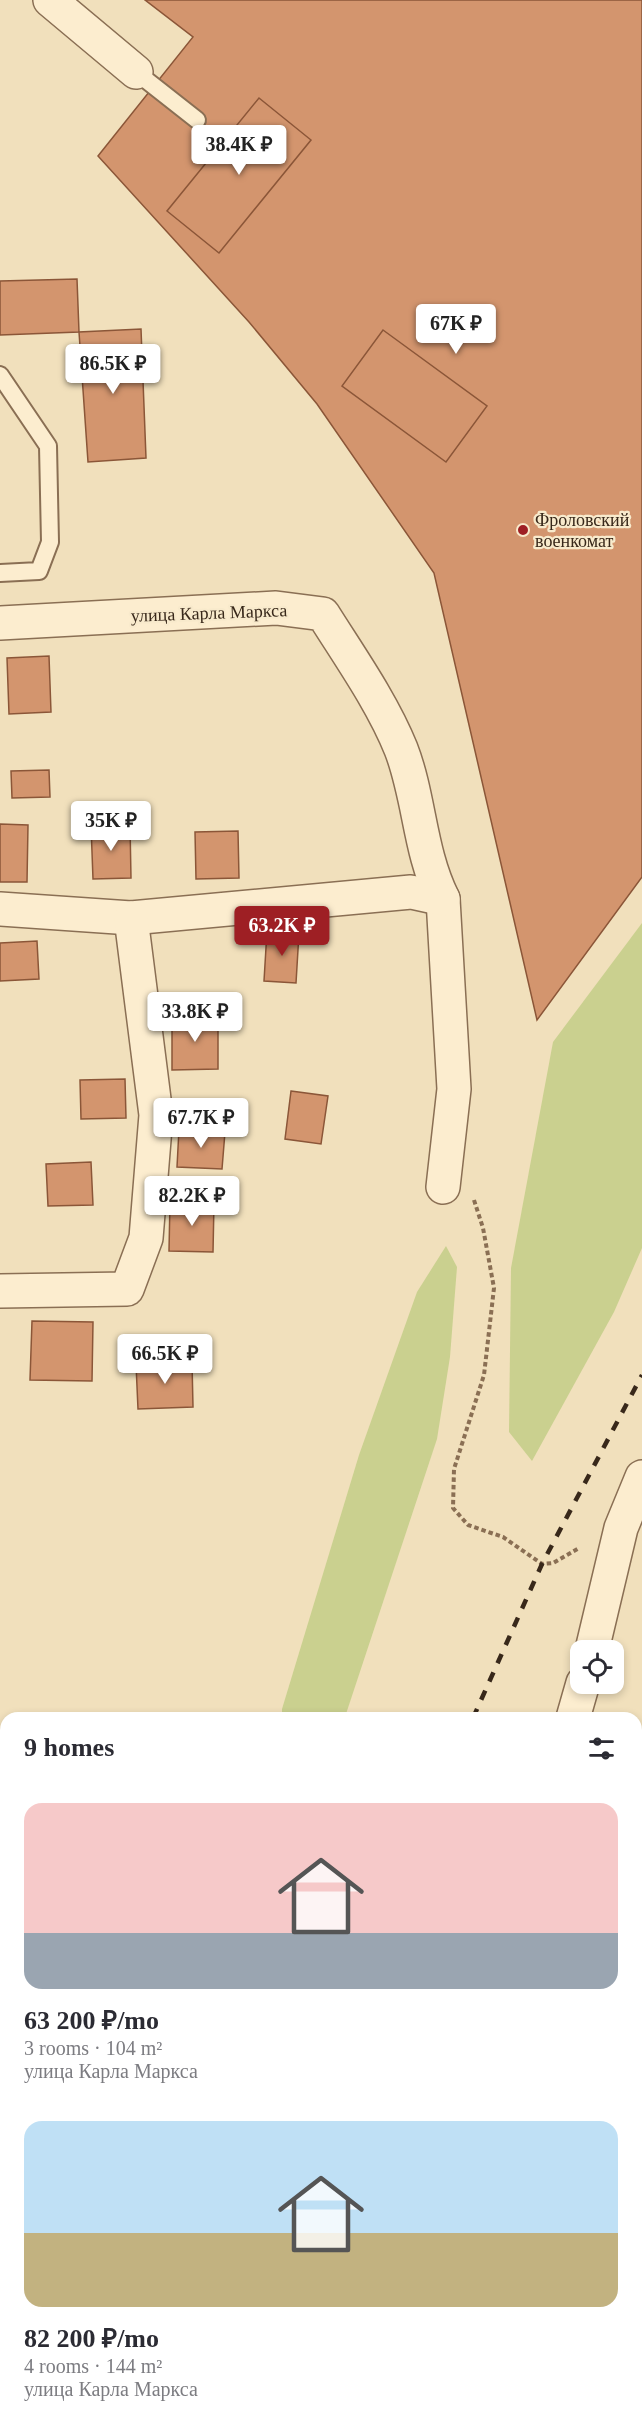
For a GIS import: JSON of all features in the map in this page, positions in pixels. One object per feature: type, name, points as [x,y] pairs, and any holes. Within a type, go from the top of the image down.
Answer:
[{"type":"street","points":[[50,0],[136,72]]},
{"type":"street","name":"улица Карла Маркса","points":[[0,623],[276,608],[322,614],[376,702],[401,749],[420,816],[429,872],[443,899],[458,1191]]},
{"type":"street","points":[[0,909],[131,918],[411,892],[443,899]]},
{"type":"street","points":[[0,1291],[127,1289],[146,1238],[156,1115],[131,918]]},
{"type":"street","points":[[594,1640],[621,1528],[642,1477]]},
{"type":"street","points":[[575,1712],[580,1694]]},
{"type":"lane","points":[[136,72],[197,120]]},
{"type":"lane","points":[[0,375],[48,446],[50,542],[39,572],[0,573]]},
{"type":"path","points":[[458,1191],[483,1228],[494,1288],[484,1375],[454,1469],[453,1508],[468,1525],[502,1537],[542,1564],[553,1563],[621,1528]]},
{"type":"green space","points":[[642,923],[642,1248],[614,1312],[532,1461],[509,1432],[511,1268],[553,1042]]},
{"type":"green space","points":[[446,1246],[457,1267],[450,1357],[437,1439],[347,1712],[282,1712],[359,1455],[417,1292]]},
{"type":"building","name":"Фроловский военкомат","points":[[145,0],[642,0],[642,877],[537,1020],[434,573],[317,404],[249,322],[98,156],[193,37]]},
{"type":"building","points":[[259,98],[311,140],[219,253],[167,211]]},
{"type":"building","points":[[77,279],[79,332],[0,335],[0,281]]},
{"type":"building","points":[[141,329],[146,458],[88,462],[79,332]]},
{"type":"building","points":[[383,330],[487,406],[446,462],[342,386]]},
{"type":"building","points":[[49,656],[51,712],[9,714],[7,658]]},
{"type":"building","points":[[49,770],[50,797],[12,798],[11,771]]},
{"type":"building","points":[[0,824],[28,825],[27,882],[0,882]]},
{"type":"building","points":[[91,825],[130,825],[131,878],[93,879]]},
{"type":"building","points":[[238,831],[239,878],[196,879],[195,832]]},
{"type":"building","points":[[267,931],[299,933],[296,983],[264,981]]},
{"type":"building","points":[[37,941],[39,979],[0,981],[0,943]]},
{"type":"building","points":[[172,1017],[218,1017],[218,1069],[172,1070]]},
{"type":"building","points":[[125,1079],[126,1118],[81,1119],[80,1080]]},
{"type":"building","points":[[291,1091],[328,1096],[321,1144],[285,1139]]},
{"type":"building","points":[[179,1129],[225,1132],[222,1169],[177,1167]]},
{"type":"building","points":[[91,1162],[93,1205],[48,1206],[46,1164]]},
{"type":"building","points":[[170,1202],[214,1203],[213,1252],[169,1251]]},
{"type":"building","points":[[32,1321],[93,1322],[92,1381],[30,1380]]},
{"type":"building","points":[[192,1362],[193,1407],[138,1409],[136,1364]]},
{"type":"railway","points":[[476,1712],[542,1564],[642,1375]]},
{"type":"place","name":"Фроловский военкомат","points":[[523,530]]}]
